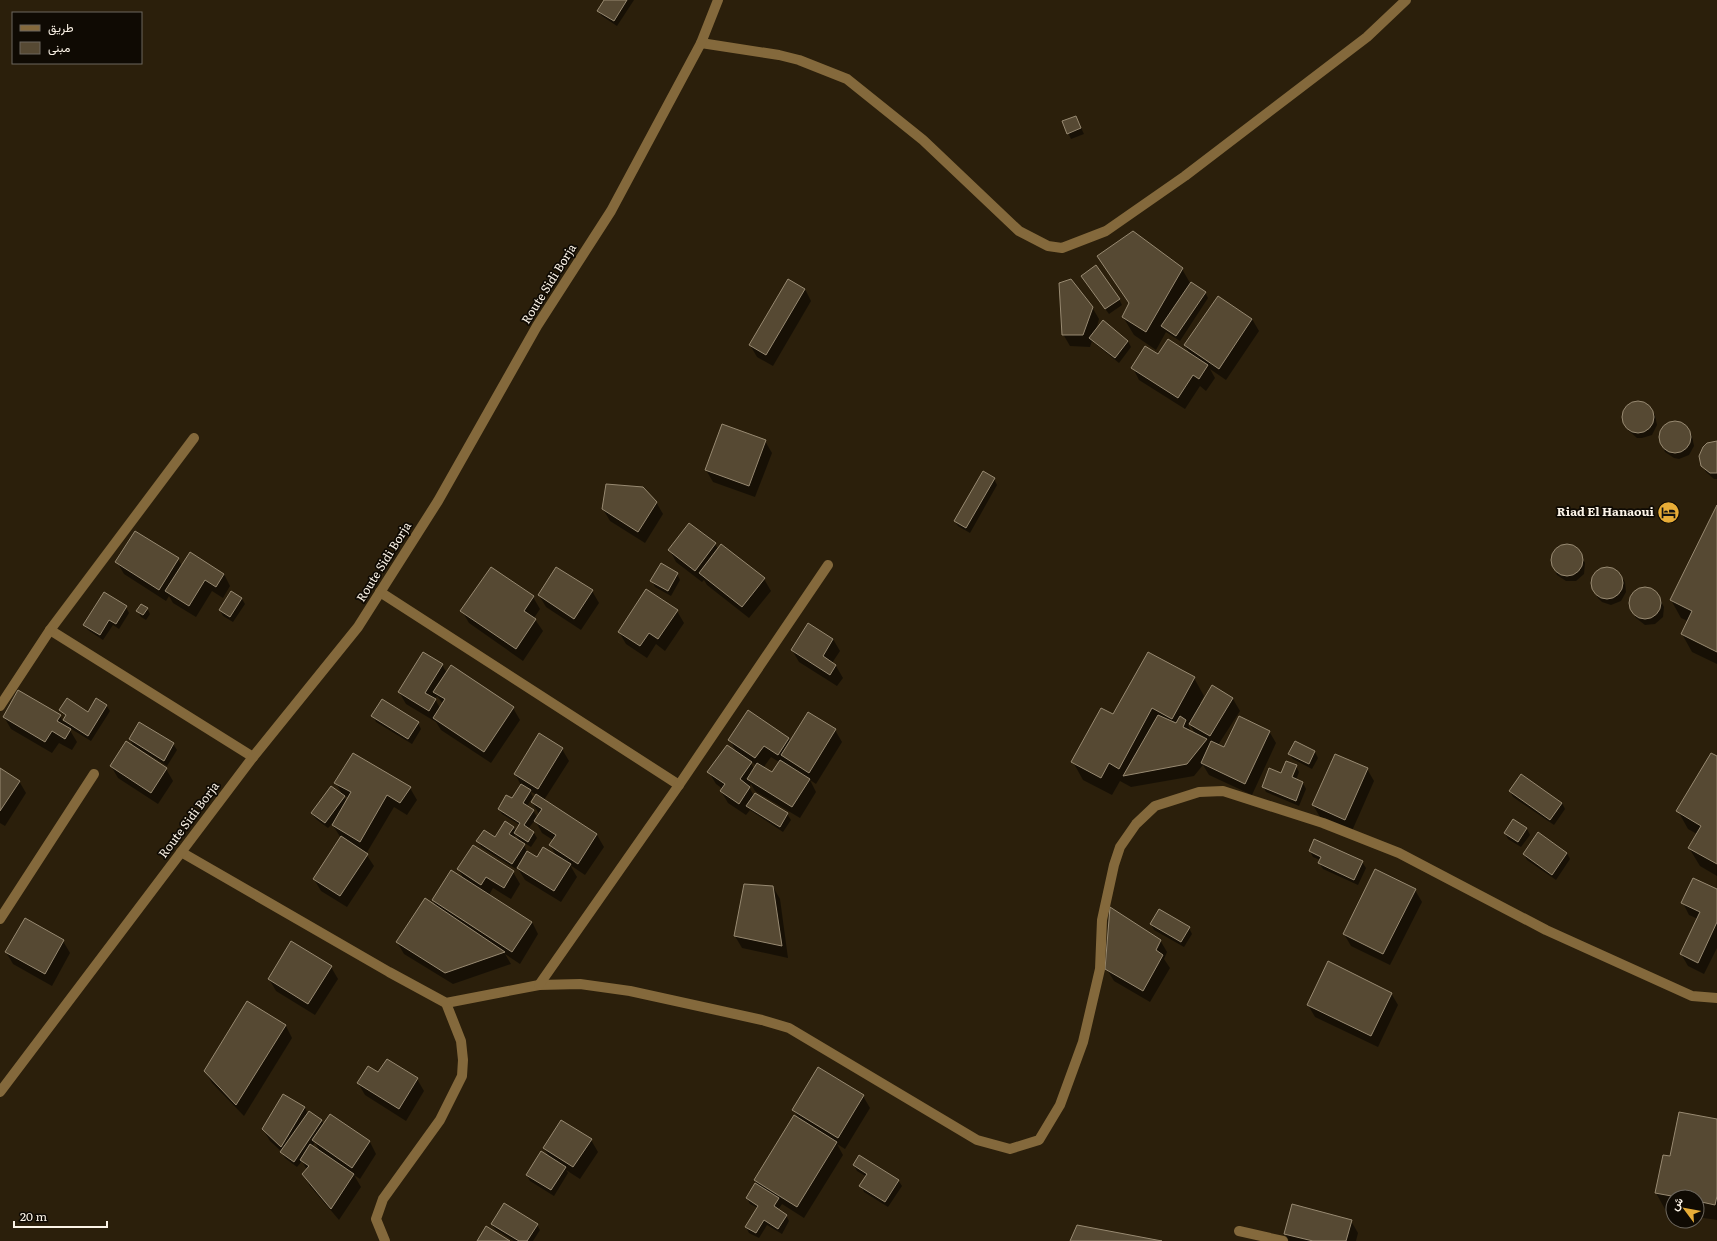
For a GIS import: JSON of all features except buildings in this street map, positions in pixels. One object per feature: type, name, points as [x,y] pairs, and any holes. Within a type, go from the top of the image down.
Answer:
[{"type":"street","name":"Route Sidi Borja","points":[[0,1092],[253,757],[358,627],[438,501],[537,326],[611,210],[701,43],[718,0]]},
{"type":"street","points":[[701,43],[779,55],[799,60],[846,79],[923,140],[1019,231],[1048,246],[1062,248],[1106,231],[1185,176],[1367,36],[1406,0]]},
{"type":"street","points":[[0,706],[50,630],[194,438]]},
{"type":"street","points":[[539,985],[679,785],[828,565]]},
{"type":"street","points":[[380,592],[679,785]]},
{"type":"street","points":[[50,630],[253,757]]},
{"type":"street","points":[[0,919],[94,774]]},
{"type":"street","points":[[181,852],[389,972],[446,1003],[539,985],[580,984],[630,991],[762,1020],[788,1028],[978,1140],[1010,1148],[1039,1140],[1060,1105],[1083,1042],[1100,969],[1102,920],[1114,865],[1120,847],[1136,824],[1155,806],[1200,792],[1223,791],[1323,823],[1399,853],[1553,933],[1692,996],[1717,998]]},
{"type":"street","points":[[384,1241],[376,1219],[383,1199],[440,1120],[462,1076],[463,1060],[461,1042],[446,1003]]},
{"type":"street","points":[[1239,1231],[1283,1241]]},
{"type":"place","name":"Riad El Hanaoui","points":[[1669,512]]}]
